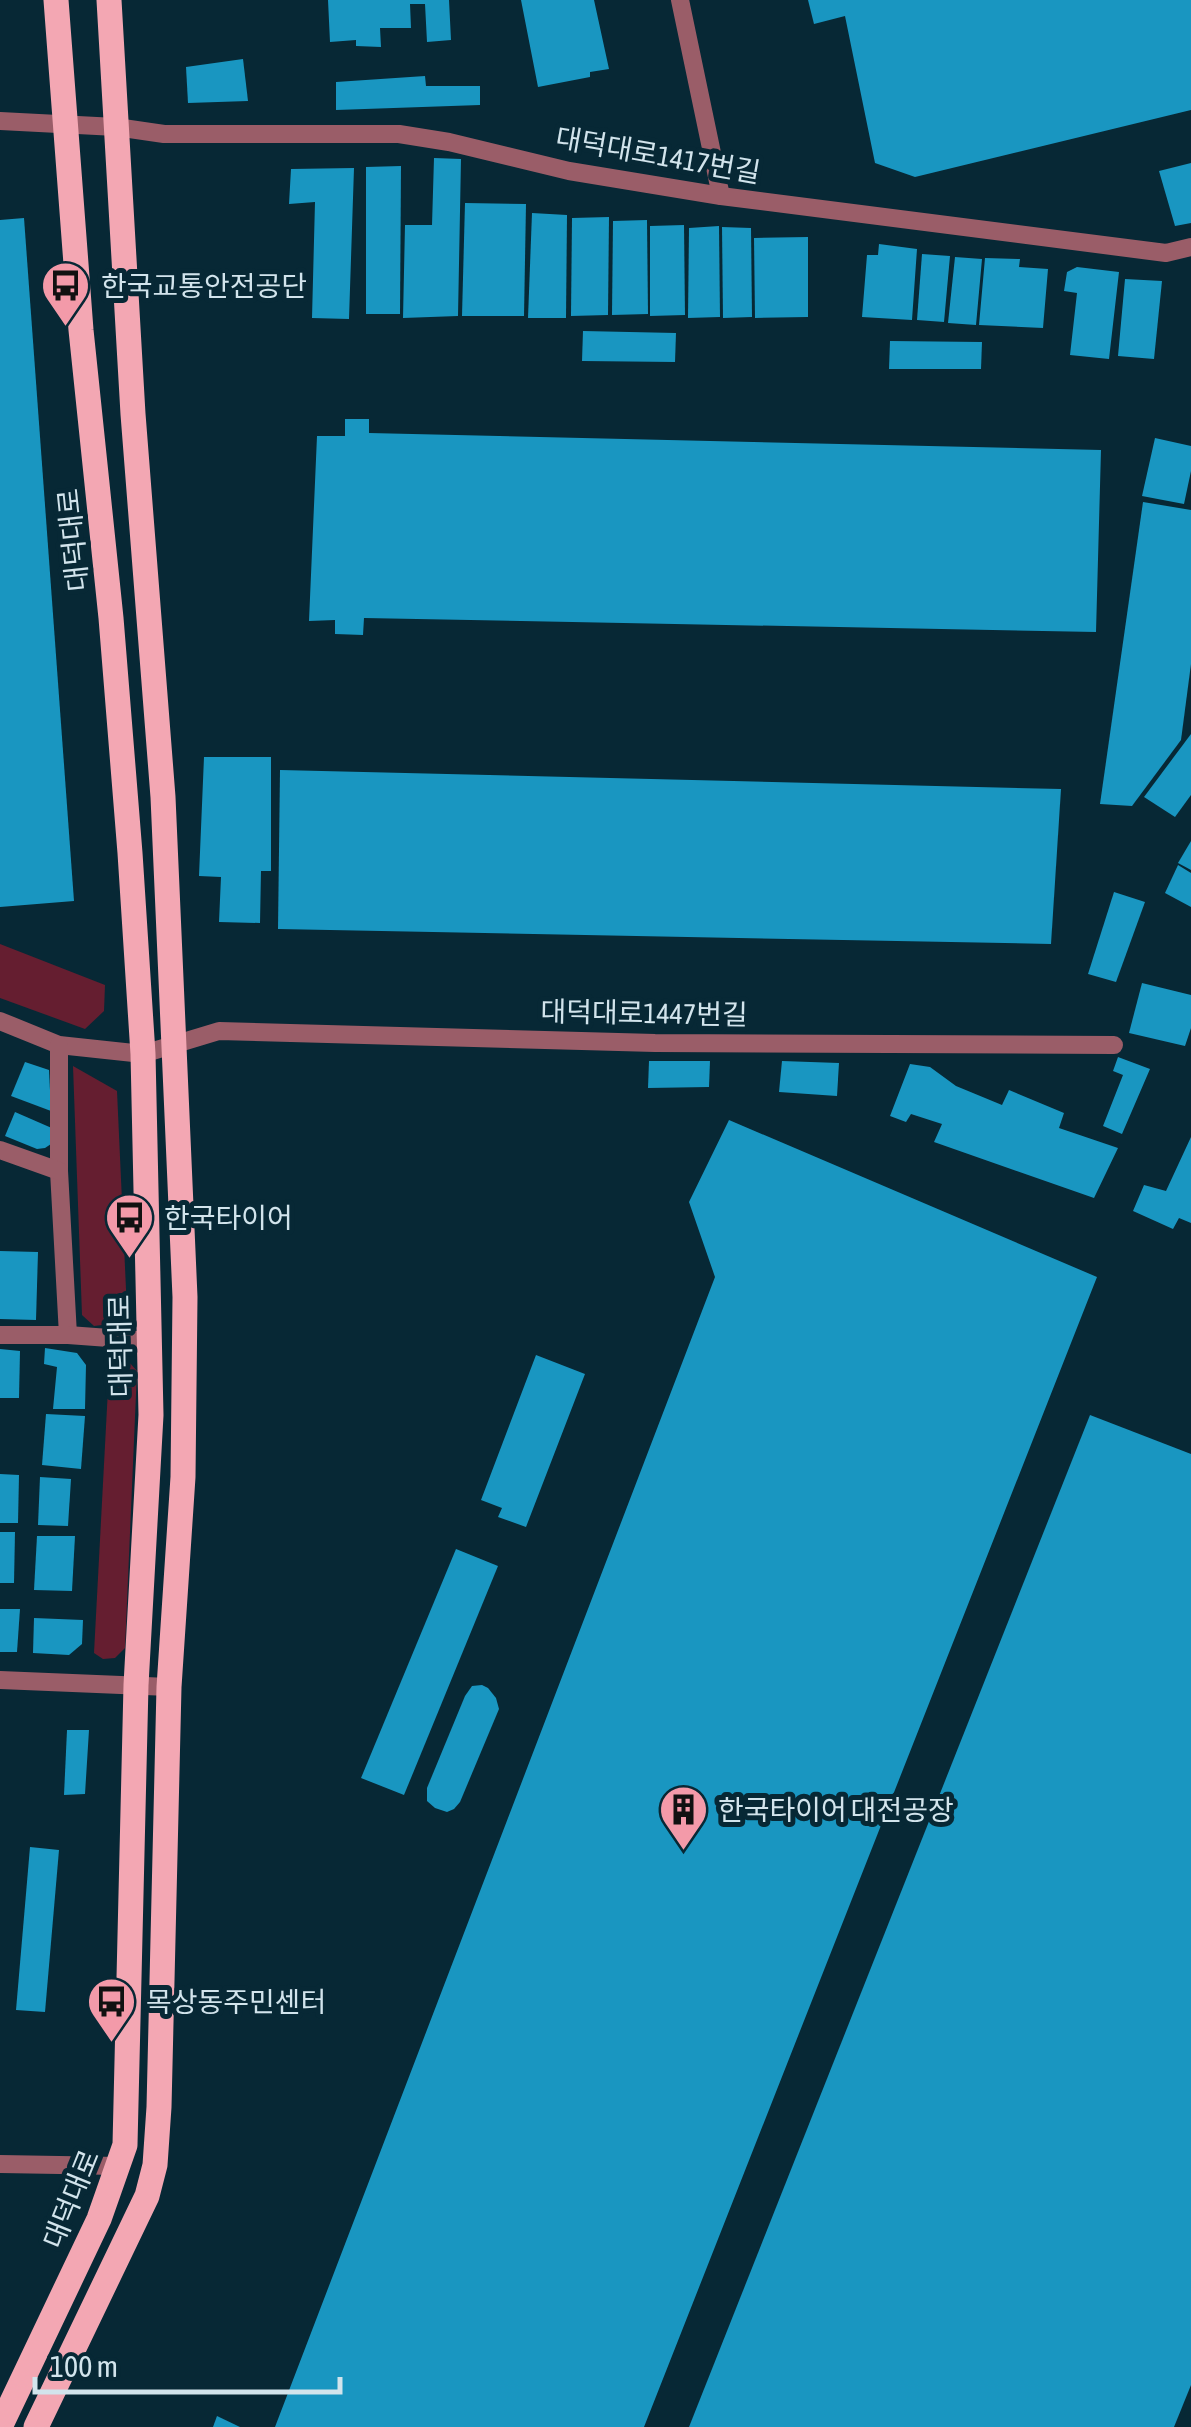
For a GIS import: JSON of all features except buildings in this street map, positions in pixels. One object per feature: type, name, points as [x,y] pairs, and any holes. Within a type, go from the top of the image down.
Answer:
[{"type":"main road","name":"대덕대로","points":[[0,2427],[99,2219],[125,2144],[136,1685],[151,1415],[142,1054],[130,854],[56,0]]},
{"type":"main road","points":[[36,2427],[147,2196],[155,2165],[169,1686],[183,1477],[184,1333],[163,797],[133,414],[109,0]]},
{"type":"street","points":[[680,0],[721,196]]},
{"type":"street","name":"대덕대로1417번길","points":[[0,121],[164,134],[400,134],[570,170],[721,196],[1166,253],[1191,247]]},
{"type":"street","name":"대덕대로1447번길","points":[[0,1021],[58,1045],[142,1054],[219,1032],[655,1042],[1114,1045]]},
{"type":"street","points":[[58,1045],[59,1170],[68,1336]]},
{"type":"street","points":[[0,1150],[59,1170]]},
{"type":"street","points":[[0,1335],[150,1340]]},
{"type":"street","points":[[0,1680],[169,1686]]},
{"type":"street","points":[[0,2164],[119,2166]]},
{"type":"shaded area","points":[[0,944],[105,985],[104,1011],[85,1029],[0,998]]},
{"type":"shaded area","points":[[73,1066],[117,1091],[127,1311],[119,1323],[94,1326],[82,1315]]},
{"type":"shaded area","points":[[120,1361],[129,1362],[137,1371],[125,1648],[115,1658],[103,1659],[94,1653],[109,1370]]},
{"type":"place","name":"한국교통안전공단","points":[[66,328]]},
{"type":"place","name":"한국타이어","points":[[129,1260]]},
{"type":"place","name":"한국타이어 대전공장","points":[[683,1852]]},
{"type":"place","name":"목상동주민센터","points":[[111,2044]]}]
